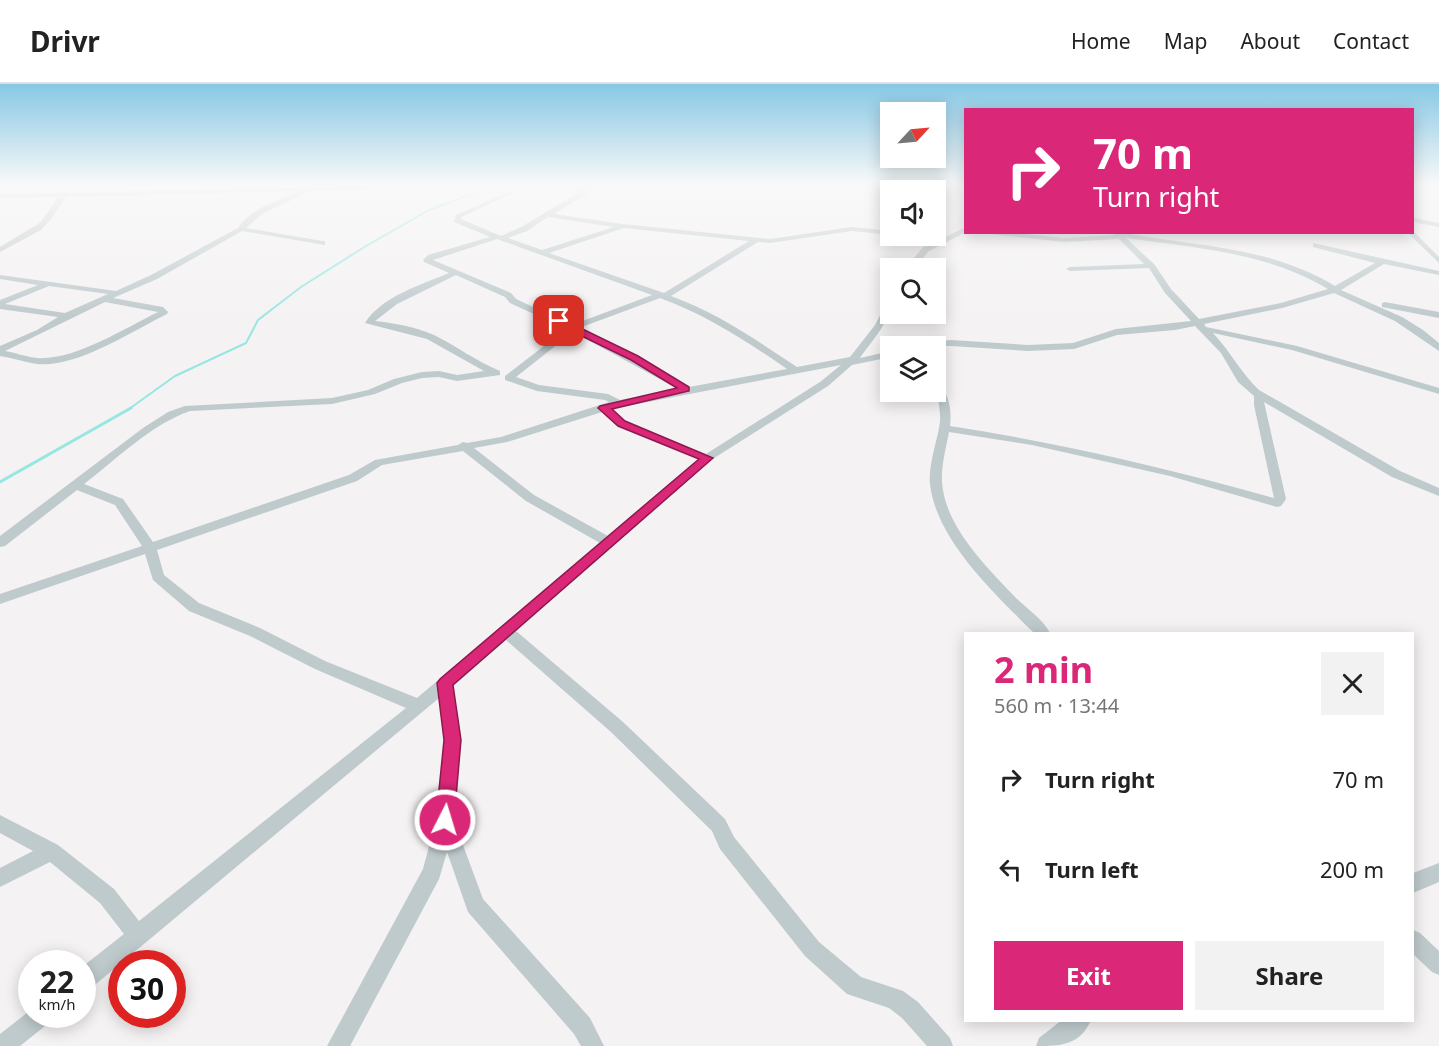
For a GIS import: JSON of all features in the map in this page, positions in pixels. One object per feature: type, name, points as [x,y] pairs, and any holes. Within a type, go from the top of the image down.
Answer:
[{"type":"street","points":[[0,250],[37,229]]},
{"type":"street","points":[[2,348],[40,332],[66,316],[154,277],[241,229],[322,243]]},
{"type":"street","points":[[475,229],[714,316],[795,370]]},
{"type":"street","points":[[518,229],[499,238],[427,259],[508,295],[513,302],[574,327],[634,358],[686,389]]},
{"type":"street","points":[[541,253],[613,229]]},
{"type":"street","points":[[652,229],[770,241],[852,230],[880,232]]},
{"type":"street","points":[[946,239],[964,231]]},
{"type":"street","points":[[997,234],[1064,240],[1118,235],[1224,250],[1277,263],[1306,273],[1350,298],[1394,316],[1413,327],[1439,348]]},
{"type":"street","points":[[1181,244],[1188,234]]},
{"type":"street","points":[[1412,234],[1439,261]]},
{"type":"street","points":[[1118,235],[1151,266],[1168,291],[1225,352],[1242,380],[1259,395],[1312,423],[1396,474],[1439,492]]},
{"type":"street","points":[[509,378],[574,327],[663,296],[758,239]]},
{"type":"street","points":[[1316,245],[1382,262],[1439,273]]},
{"type":"street","points":[[920,246],[926,249]]},
{"type":"street","points":[[918,258],[932,246]]},
{"type":"street","points":[[946,343],[1065,348],[1116,333],[1202,326],[1334,290],[1382,262]]},
{"type":"street","points":[[1070,269],[1151,266]]},
{"type":"street","points":[[455,273],[394,302],[373,316],[369,323],[394,326],[430,337],[495,373],[537,388],[608,397],[618,403]]},
{"type":"street","points":[[0,277],[116,293]]},
{"type":"street","points":[[0,305],[48,283]]},
{"type":"street","points":[[1350,298],[1439,315]]},
{"type":"street","points":[[2,348],[39,361],[61,359],[89,349],[164,312],[160,309],[104,299]]},
{"type":"street","points":[[0,305],[66,316]]},
{"type":"street","points":[[1394,316],[1398,311],[1418,312]]},
{"type":"street","points":[[96,970],[419,706],[707,458],[824,384],[852,361],[870,339],[880,321]]},
{"type":"street","points":[[1202,326],[1294,348],[1439,391]]},
{"type":"street","points":[[870,339],[880,345]]},
{"type":"street","points":[[0,599],[353,478],[379,462],[503,440],[618,403],[880,355]]},
{"type":"street","points":[[0,543],[147,430],[172,414],[189,408],[332,401],[371,392],[398,381],[422,375],[439,374],[457,378],[495,373]]},
{"type":"street","points":[[943,428],[1032,442],[1172,473],[1277,503],[1280,495],[1258,405],[1259,395]]},
{"type":"street","points":[[944,402],[936,483],[948,524],[991,581],[1041,632]]},
{"type":"street","points":[[604,408],[621,423],[707,458]]},
{"type":"street","points":[[463,446],[530,498],[609,542]]},
{"type":"street","points":[[74,485],[119,502],[150,547],[158,577],[194,607],[255,632],[320,665],[419,706]]},
{"type":"street","points":[[505,630],[609,720],[719,825],[727,843],[812,949],[855,986],[896,999],[910,1010],[942,1046]]},
{"type":"street","points":[[338,1046],[432,872],[445,820],[452,740],[445,683]]},
{"type":"street","points":[[445,820],[475,905],[582,1026],[593,1046]]},
{"type":"street","points":[[0,823],[51,851],[107,897],[138,936]]},
{"type":"street","points":[[0,878],[51,851]]},
{"type":"street","points":[[1414,883],[1439,872]]},
{"type":"street","points":[[1414,942],[1439,965]]},
{"type":"street","points":[[1047,1046],[1077,1022]]},
{"type":"street","points":[[3,1046],[25,1028]]},
{"type":"waterway","points":[[129,409],[175,376],[246,343],[258,320],[301,287],[396,229]]},
{"type":"waterway","points":[[0,482],[131,408]]},
{"type":"route","points":[[445,820],[452,740],[445,683],[707,458],[621,423],[604,408],[686,389],[634,358],[559,321]]}]
